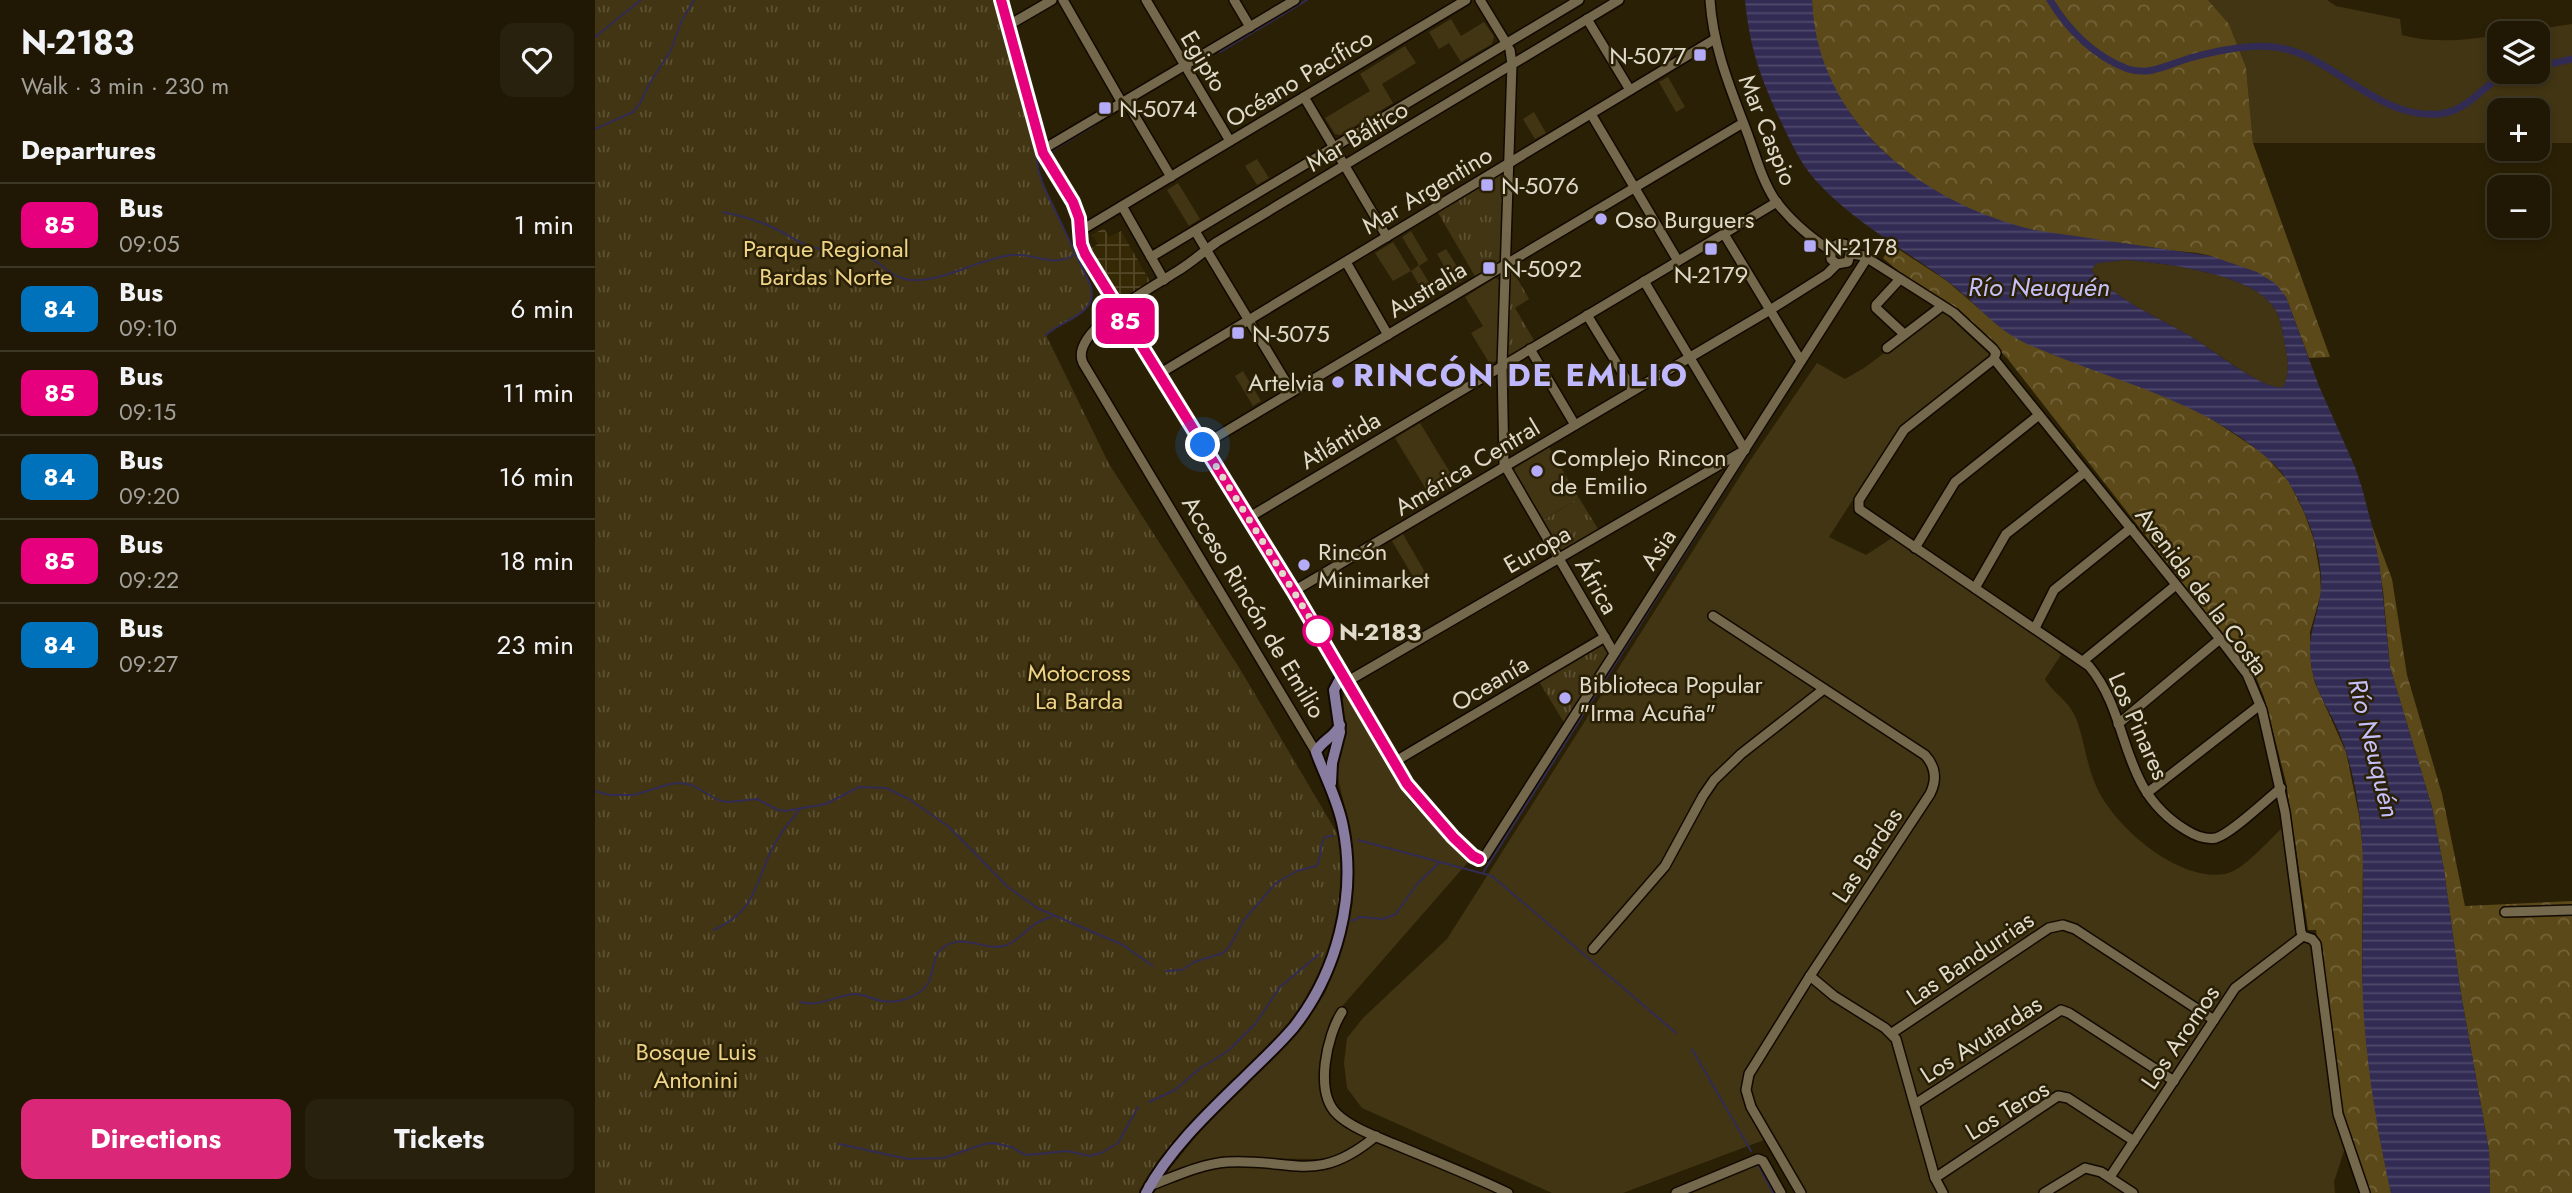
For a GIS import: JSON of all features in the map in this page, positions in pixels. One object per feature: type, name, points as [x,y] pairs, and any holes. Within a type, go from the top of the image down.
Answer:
[{"type":"main road","name":"Acceso Rincón de Emilio","points":[[1332,789],[1332,763],[1340,725],[1334,690],[1345,677]]},
{"type":"main road","name":"Acceso Rincón de Emilio","points":[[1148,1190],[1203,1119],[1292,1030],[1307,1009],[1326,972],[1343,918],[1347,878],[1343,825],[1332,789],[1316,752],[1320,745],[1334,736],[1340,725]]},
{"type":"street","points":[[1001,0],[1042,150],[1073,202],[1082,250],[1294,592],[1394,762]]},
{"type":"street","points":[[1009,25],[1052,0]]},
{"type":"street","points":[[1063,0],[1171,177]]},
{"type":"street","name":"Egipto","points":[[1146,0],[1230,141]]},
{"type":"street","points":[[1234,0],[1250,27]]},
{"type":"street","points":[[1042,150],[1295,0]]},
{"type":"street","name":"Océano Pacífico","points":[[1080,231],[1466,0]]},
{"type":"street","points":[[1480,0],[1509,47],[1523,58]]},
{"type":"street","name":"Mar Báltico","points":[[1151,257],[1509,47],[1579,0]]},
{"type":"street","name":"Mar Báltico","points":[[1118,310],[1207,250],[1619,0]]},
{"type":"street","name":"Mar Caspio","points":[[1710,0],[1715,39],[1723,69],[1761,172],[1777,202],[1810,236],[1831,251],[1831,259],[1837,264]]},
{"type":"street","points":[[1587,19],[1630,90]]},
{"type":"street","name":"Mar Argentino","points":[[1159,374],[1715,39]]},
{"type":"street","points":[[1505,466],[1502,366],[1510,163],[1512,64],[1509,47]]},
{"type":"street","points":[[1304,97],[1387,237]]},
{"type":"street","points":[[1591,114],[1678,261]]},
{"type":"street","name":"Australia","points":[[1203,445],[1743,123]]},
{"type":"street","name":"Atlántida","points":[[1248,518],[1777,202]]},
{"type":"street","points":[[1122,206],[1164,280]]},
{"type":"street","points":[[1195,231],[1292,392]]},
{"type":"street","points":[[1724,234],[1801,361]]},
{"type":"street","points":[[1831,251],[1837,244],[1850,247],[1852,254],[1846,264],[1837,264]]},
{"type":"street","name":"Avenida de la Costa","points":[[1852,254],[1867,258],[1961,318],[1993,349],[1996,353],[1994,359],[2247,674],[2260,705],[2281,788],[2302,936],[2315,942],[2339,1122],[2365,1193]]},
{"type":"street","name":"Asia","points":[[1394,762],[1415,795],[1453,837],[1473,856],[1479,859],[1485,856],[1867,258]]},
{"type":"street","points":[[1346,262],[1388,335]]},
{"type":"street","name":"América Central","points":[[1294,592],[1770,310],[1827,274],[1837,264]]},
{"type":"street","points":[[1900,279],[1876,308],[1904,334]]},
{"type":"street","points":[[1644,281],[1745,450]]},
{"type":"street","points":[[1887,348],[1942,306]]},
{"type":"street","name":"Acceso Rincón de Emilio","points":[[1118,310],[1093,331],[1083,347],[1081,359],[1316,752]]},
{"type":"street","points":[[1587,315],[1633,390]]},
{"type":"street","points":[[1530,349],[1575,425]]},
{"type":"street","name":"Los Pinares","points":[[1994,359],[1904,430],[1858,506],[1861,511],[2083,661],[2104,688],[2119,724],[2127,754],[2147,793],[2182,828],[2198,836],[2211,838],[2224,833],[2281,788]]},
{"type":"street","points":[[1915,548],[1955,482],[2039,415]]},
{"type":"street","name":"Europa","points":[[1345,677],[1559,559],[1745,450]]},
{"type":"street","name":"África","points":[[1505,466],[1614,653]]},
{"type":"street","points":[[1975,588],[2006,534],[2085,472]]},
{"type":"street","points":[[2035,628],[2054,590],[2131,528]]},
{"type":"street","points":[[2083,661],[2176,585]]},
{"type":"street","name":"Las Bardas","points":[[1713,616],[1925,755],[1932,764],[1935,776],[1930,794],[1752,1067],[1746,1090],[1751,1107],[1801,1193]]},
{"type":"street","name":"Oceanía","points":[[1394,762],[1605,637]]},
{"type":"street","points":[[2119,724],[2220,639]]},
{"type":"street","points":[[1593,949],[1665,866],[1714,780],[1741,754],[1824,689]]},
{"type":"street","points":[[2147,793],[2260,705]]},
{"type":"street","points":[[2505,912],[2572,910]]},
{"type":"street","name":"Las Bandurrias","points":[[1892,1033],[2057,925],[2075,929],[2214,1020]]},
{"type":"street","name":"Los Aromos","points":[[2110,1177],[2239,984],[2302,936]]},
{"type":"street","points":[[1810,976],[1835,996],[1892,1033],[1900,1047],[1935,1178],[1943,1193]]},
{"type":"street","name":"Los Avutardas","points":[[1915,1104],[2061,1010],[2173,1081]]},
{"type":"street","points":[[1342,1012],[1334,1024],[1327,1054],[1328,1100],[1337,1114],[1376,1136],[1508,1193]]},
{"type":"street","name":"Los Teros","points":[[1935,1178],[2058,1096],[2068,1098],[2134,1141]]},
{"type":"street","points":[[1148,1190],[1211,1164],[1248,1161],[1321,1167],[1340,1161],[1376,1136]]},
{"type":"street","points":[[1676,1193],[1758,1159],[1763,1161],[1781,1193]]},
{"type":"street","points":[[2044,1193],[2085,1168],[2095,1169],[2133,1193]]},
{"type":"shaded area","points":[[1104,228],[1109,237],[1121,231],[1151,283],[1121,301],[1090,249],[1098,244],[1092,235]]},
{"type":"green space","name":"Parque Regional Bardas Norte","points":[[595,0],[995,0],[1034,136],[1040,176],[1092,290],[1088,306],[1082,312],[1046,335],[1109,464],[1240,669],[1337,833],[1342,852],[1343,886],[1335,929],[1321,974],[1305,1006],[1283,1033],[1178,1137],[1163,1155],[1140,1193],[595,1193]]},
{"type":"green space","points":[[1812,0],[2208,0],[2229,24],[2246,67],[2253,143],[2330,357],[2309,358],[2286,297],[2219,259],[2201,254],[2053,234],[2007,224],[1949,199],[1922,182],[1873,141],[1836,92],[1818,48]]},
{"type":"green space","points":[[2208,0],[2327,0],[2336,6],[2400,19],[2402,35],[2414,38],[2450,40],[2487,36],[2487,84],[2550,84],[2550,27],[2572,24],[2572,143],[2550,143],[2550,98],[2487,98],[2487,143],[2253,143],[2246,67],[2229,24]]},
{"type":"green space","points":[[1451,19],[1461,36],[1484,22],[1494,36],[1492,44],[1461,62],[1449,43],[1439,49],[1429,32]]},
{"type":"green space","points":[[1405,46],[1416,63],[1382,84],[1393,103],[1340,135],[1335,134],[1325,118],[1370,91],[1360,74]]},
{"type":"green space","points":[[1668,77],[1685,107],[1676,112],[1659,82]]},
{"type":"green space","points":[[1534,112],[1546,133],[1535,139],[1523,119]]},
{"type":"green space","points":[[1257,159],[1269,178],[1257,185],[1245,166]]},
{"type":"green space","points":[[1500,173],[1507,174],[1503,260],[1476,278],[1437,211]]},
{"type":"green space","points":[[1178,183],[1200,219],[1189,226],[1167,190]]},
{"type":"green space","points":[[1411,231],[1428,260],[1419,266],[1437,296],[1428,301],[1411,271],[1419,265],[1402,237]]},
{"type":"green space","points":[[1393,242],[1411,271],[1393,281],[1375,253]]},
{"type":"green space","points":[[1892,245],[1947,281],[1991,319],[2051,354],[2127,380],[2204,414],[2264,454],[2289,482],[2314,540],[2320,574],[2321,593],[2310,632],[2311,665],[2315,683],[2346,752],[2359,815],[2363,850],[2362,970],[2366,1040],[2379,1134],[2391,1193],[2369,1193],[2348,1138],[2337,1090],[2316,930],[2308,930],[2286,782],[2264,697],[2256,677],[2007,358],[1966,317],[1910,281],[1883,258]]},
{"type":"green space","points":[[1446,249],[1465,279],[1455,285],[1437,254]]},
{"type":"green space","points":[[2125,260],[2182,267],[2225,277],[2260,294],[2272,305],[2279,317],[2288,364],[2283,388],[2274,387],[2249,375],[2190,336],[2138,308],[2113,291],[2092,271],[2098,263]]},
{"type":"green space","points":[[1510,266],[1529,299],[1515,308],[1535,342],[1508,356],[1506,354]]},
{"type":"green space","points":[[1495,278],[1499,280],[1497,360],[1490,364],[1471,333],[1483,326],[1465,297]]},
{"type":"green space","points":[[1942,310],[1990,355],[1898,429],[1829,537],[1866,555],[1892,538],[2051,645],[2061,655],[2045,679],[2075,716],[2097,788],[2118,819],[2150,849],[2188,869],[2207,874],[2225,874],[2248,861],[2283,827],[2295,930],[2298,937],[2312,944],[2337,1122],[2344,1151],[2334,1182],[2335,1193],[1794,1193],[1764,1140],[1623,1193],[1552,1193],[1362,1108],[1347,1088],[1344,1063],[1347,1038],[1363,1018],[1447,939],[1749,462],[1817,363],[1845,379]]},
{"type":"green space","points":[[1243,371],[1261,401],[1253,406],[1235,376]]},
{"type":"green space","points":[[1420,423],[1457,484],[1432,499],[1395,438]]},
{"type":"green space","points":[[1549,447],[1579,498],[1543,520],[1514,471]]},
{"type":"green space","points":[[1579,498],[1598,529],[1562,550],[1559,549],[1542,521]]},
{"type":"green space","points":[[2372,526],[2392,579],[2407,675],[2442,794],[2465,906],[2572,901],[2572,1193],[2490,1193],[2489,1150],[2461,994],[2444,870],[2432,807],[2390,667],[2383,590]]},
{"type":"green space","points":[[1403,534],[1426,574],[1415,580],[1392,541]]},
{"type":"green space","points":[[1602,642],[1610,652],[1565,724],[1538,680]]},
{"type":"green space","points":[[1345,691],[1408,799],[1469,861],[1331,1019],[1323,1055],[1324,1096],[1337,1119],[1366,1138],[1335,1156],[1320,1159],[1218,1158],[1163,1177],[1206,1124],[1302,1028],[1325,993],[1333,973],[1353,896],[1354,875],[1350,829],[1337,774],[1345,726]]},
{"type":"green space","points":[[1376,1136],[1508,1193],[1146,1193],[1149,1186],[1211,1164],[1321,1167]]},
{"type":"green space","points":[[1758,1159],[1781,1193],[1676,1193]]},
{"type":"water","name":"Río Neuquén","points":[[1745,0],[1812,0],[1818,44],[1833,84],[1855,119],[1883,151],[1916,178],[1953,200],[2034,230],[2211,256],[2257,272],[2276,284],[2286,297],[2319,386],[2355,467],[2372,526],[2380,567],[2390,667],[2432,807],[2444,870],[2461,994],[2489,1150],[2490,1193],[2391,1193],[2373,1097],[2364,1024],[2363,865],[2359,809],[2343,742],[2313,672],[2310,646],[2321,583],[2318,553],[2309,523],[2289,483],[2276,466],[2259,451],[2200,413],[2014,337],[1946,280],[1849,212],[1814,179],[1792,144],[1763,81]],"holes":[[[2141,261],[2225,277],[2260,294],[2272,305],[2279,317],[2288,364],[2283,387],[2262,382],[2249,375],[2190,336],[2138,308],[2113,291],[2092,271],[2098,263]]]},
{"type":"waterway","points":[[595,37],[641,0]]},
{"type":"waterway","points":[[595,129],[633,112],[639,105],[670,52],[682,20],[694,0]]},
{"type":"waterway","points":[[995,0],[1021,88]]},
{"type":"waterway","points":[[1220,52],[1307,0]]},
{"type":"waterway","points":[[2050,0],[2065,22],[2083,41],[2116,64],[2136,71],[2152,70],[2232,49],[2274,47],[2315,61],[2395,107],[2417,113],[2440,114],[2457,109],[2491,84]]},
{"type":"waterway","points":[[2550,64],[2572,59]]},
{"type":"waterway","points":[[1048,153],[1095,125]]},
{"type":"waterway","points":[[1035,141],[1043,185],[1090,284],[1092,294],[1085,309],[1046,335]]},
{"type":"waterway","points":[[723,212],[765,224],[812,247],[864,255],[896,276],[910,280],[936,278],[1012,255],[1051,260],[1066,259],[1074,255]]},
{"type":"waterway","points":[[1483,873],[1797,376]]},
{"type":"waterway","points":[[595,791],[609,795],[634,795],[680,783],[692,785],[718,800],[728,802],[757,799],[785,811],[826,804],[859,787],[886,788],[909,799],[949,827],[1008,887],[1037,908],[1123,945],[1153,966]]},
{"type":"waterway","points":[[714,930],[739,914],[747,905],[775,843],[800,809]]},
{"type":"waterway","points":[[1166,971],[1182,970],[1194,962],[1223,953],[1244,920],[1276,883],[1297,871],[1316,866],[1325,837],[1333,836]]},
{"type":"waterway","points":[[1358,840],[1492,876],[1676,1033]]},
{"type":"waterway","points":[[1352,921],[1360,917],[1383,919],[1396,914],[1417,884],[1439,863]]},
{"type":"waterway","points":[[800,1002],[820,1002],[852,994],[889,1002],[907,999],[927,985],[937,955],[944,947],[960,941],[991,947],[1007,945],[1038,922],[1052,917]]},
{"type":"waterway","points":[[1149,1102],[1175,1090],[1199,1069],[1228,1051],[1256,1023],[1280,987],[1318,955]]},
{"type":"waterway","points":[[1692,1049],[1751,1151]]},
{"type":"waterway","points":[[839,1144],[908,1159],[944,1158],[994,1143],[1011,1147],[1026,1155],[1067,1151],[1090,1156],[1118,1143],[1138,1107]]},
{"type":"waterway","points":[[1757,1162],[1773,1193]]},
{"type":"bus line","name":"85","points":[[1001,0],[1043,153],[1073,202],[1079,218],[1081,244],[1085,254],[1294,592],[1407,784],[1453,837],[1479,859]]},
{"type":"place","name":"N-5077","points":[[1700,55]]},
{"type":"place","name":"N-5074","points":[[1105,108]]},
{"type":"place","name":"N-5076","points":[[1487,185]]},
{"type":"place","name":"Oso Burguers","points":[[1601,219]]},
{"type":"place","name":"N-2178","points":[[1810,246]]},
{"type":"place","name":"N-2179","points":[[1711,249]]},
{"type":"place","name":"N-5092","points":[[1489,268]]},
{"type":"place","name":"N-5075","points":[[1238,333]]},
{"type":"place","name":"Artelvia","points":[[1338,382]]},
{"type":"place","name":"Complejo Rincon de Emilio","points":[[1537,471]]},
{"type":"place","name":"Rincón Minimarket","points":[[1304,565]]},
{"type":"place","name":"N-2183","points":[[1318,631]]},
{"type":"place","name":"Biblioteca Popular \"Irma Acuña\"","points":[[1565,698]]},
{"type":"district","name":"RINCÓN DE EMILIO","points":[[1521,375]]},
{"type":"route","points":[[1203,445],[1318,631]]},
{"type":"park label","name":"Motocross La Barda","points":[[1079,686]]},
{"type":"park label","name":"Bosque Luis Antonini","points":[[696,1065]]}]
